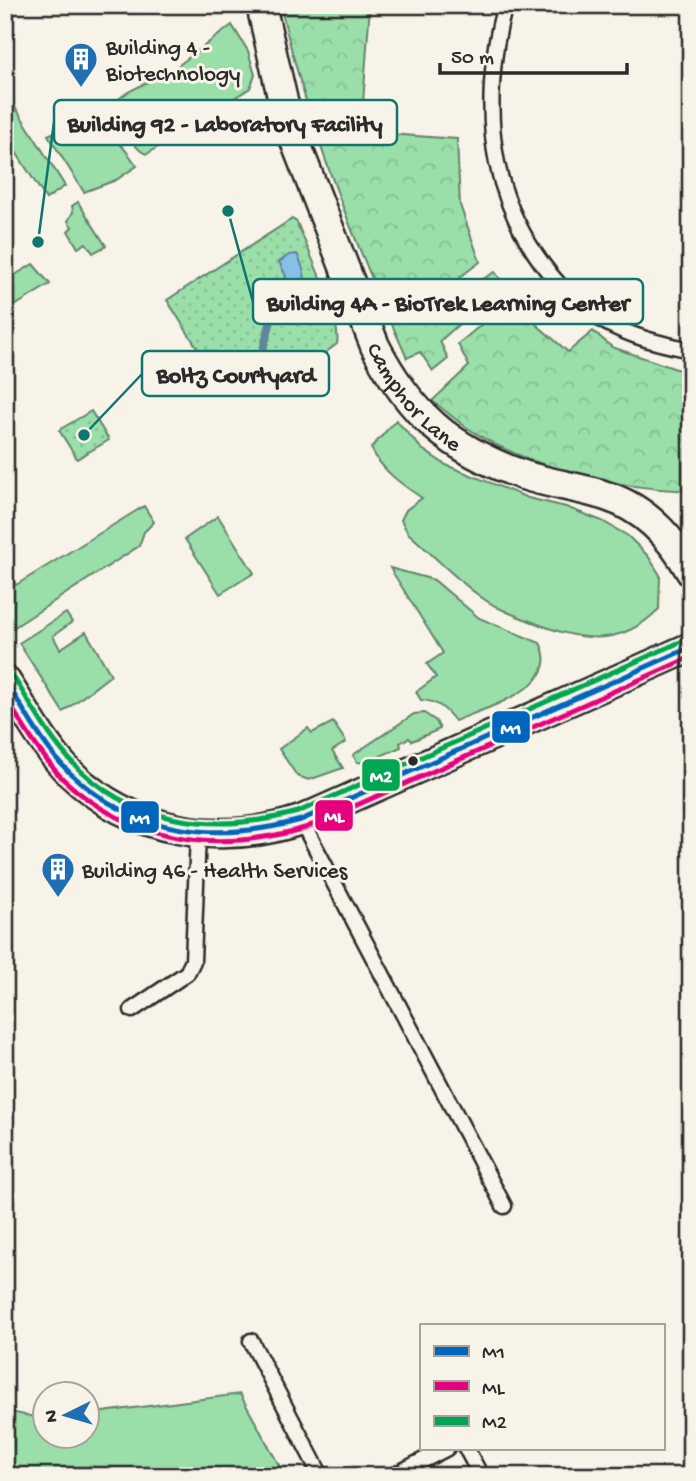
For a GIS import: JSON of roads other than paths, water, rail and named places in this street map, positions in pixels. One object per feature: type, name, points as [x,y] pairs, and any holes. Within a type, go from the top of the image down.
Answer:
[{"type":"street","name":"Camphor Lane","points":[[261,5],[295,141],[374,346],[392,378],[436,429],[474,454],[531,477],[605,495],[640,512],[667,538],[691,572]]},
{"type":"street","points":[[5,680],[58,759],[84,785],[103,799],[137,817],[173,830],[198,833],[250,832],[301,820],[691,647]]},
{"type":"lane","points":[[505,5],[494,68],[492,127],[497,164],[505,191],[535,252],[585,308],[606,322],[652,342],[691,350]]},
{"type":"lane","points":[[301,820],[504,1206]]},
{"type":"lane","points":[[132,1010],[187,973],[194,961],[198,833]]},
{"type":"lane","points":[[251,1341],[321,1476]]},
{"type":"lane","points":[[393,1476],[443,1450]]},
{"type":"lane","points":[[467,1450],[481,1476]]},
{"type":"water","points":[[297,254],[305,279],[301,303],[282,295],[281,288],[286,276],[279,262],[289,255]]},
{"type":"waterway","points":[[261,356],[276,303],[282,295]]},
{"type":"place","name":"Building 4 - Biotechnology","points":[[81,89]]},
{"type":"place","name":"Building 4A - BioTrek Learning Center","points":[[228,211]]},
{"type":"place","name":"Building 92 - Laboratory Facility","points":[[38,242]]},
{"type":"place","name":"Boltz Courtyard","points":[[84,435]]},
{"type":"place","name":"Building 46 - Health Services","points":[[58,899]]}]
